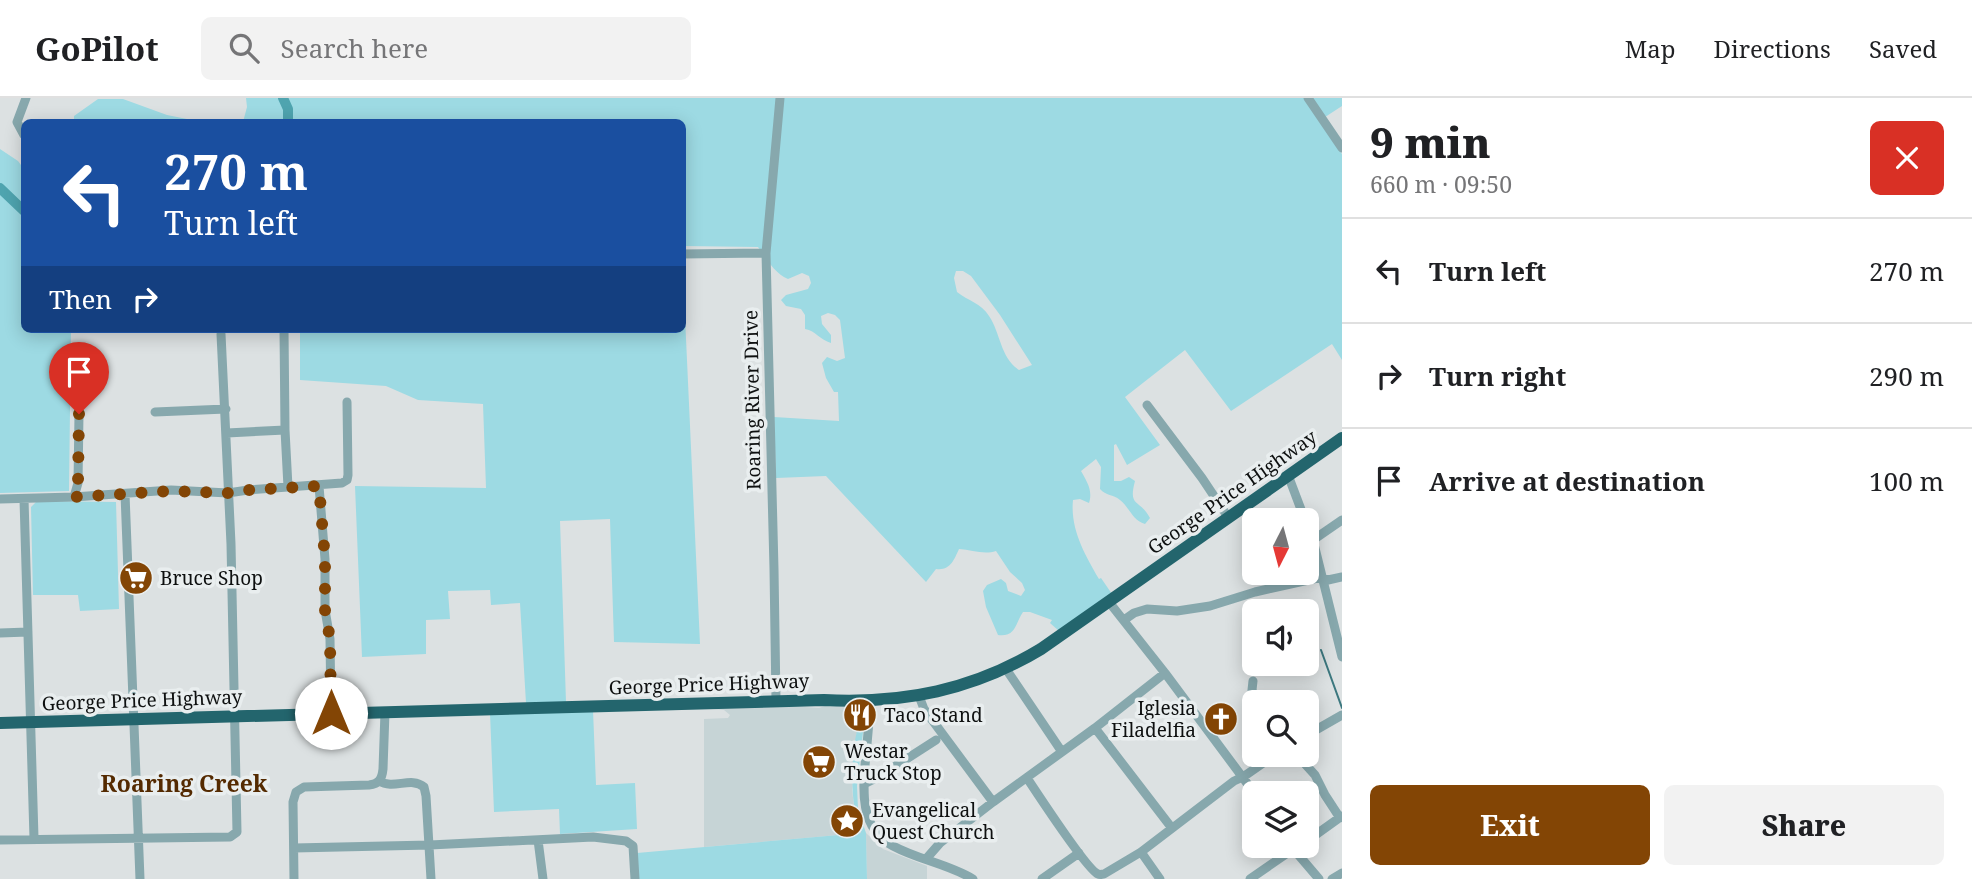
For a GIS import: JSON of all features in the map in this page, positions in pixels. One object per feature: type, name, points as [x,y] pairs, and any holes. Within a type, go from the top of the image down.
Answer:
[{"type":"highway","name":"George Price Highway","points":[[0,723],[871,700],[919,696],[955,688],[1006,669],[1041,649],[1342,438]]},
{"type":"street","points":[[21,129],[17,122],[26,98]]},
{"type":"street","name":"Roaring River Drive","points":[[776,701],[766,253],[780,98]]},
{"type":"street","points":[[1308,98],[1342,148]]},
{"type":"street","points":[[686,254],[766,253]]},
{"type":"street","points":[[284,333],[288,487]]},
{"type":"street","points":[[0,840],[230,837],[237,832],[232,544],[221,334]]},
{"type":"street","points":[[0,499],[171,491],[228,493],[342,484],[347,480],[347,402]]},
{"type":"street","points":[[1147,405],[1228,517]]},
{"type":"street","points":[[155,412],[226,409]]},
{"type":"street","points":[[74,497],[78,483],[79,414]]},
{"type":"street","points":[[227,433],[285,430]]},
{"type":"street","points":[[1288,475],[1300,508]]},
{"type":"street","points":[[319,486],[325,559],[325,610],[330,639],[331,713]]},
{"type":"street","points":[[125,494],[140,879]]},
{"type":"street","points":[[24,499],[34,838]]},
{"type":"street","points":[[1320,535],[1342,520]]},
{"type":"street","points":[[1320,569],[1342,657]]},
{"type":"street","points":[[1124,620],[1134,613],[1147,610],[1177,611],[1210,607],[1255,592],[1322,577],[1328,580],[1342,577]]},
{"type":"street","points":[[1109,602],[1245,781]]},
{"type":"street","points":[[0,633],[28,632]]},
{"type":"street","points":[[1006,669],[1062,752]]},
{"type":"street","points":[[926,859],[940,843],[1165,673]]},
{"type":"street","points":[[1252,690],[1253,681]]},
{"type":"street","points":[[919,696],[924,709],[993,802]]},
{"type":"street","points":[[871,700],[864,784],[865,809],[871,824],[879,837],[894,847],[974,879]]},
{"type":"street","points":[[379,781],[383,769],[385,712]]},
{"type":"street","points":[[1319,728],[1342,715]]},
{"type":"street","points":[[1095,728],[1171,827]]},
{"type":"street","points":[[864,784],[936,740]]},
{"type":"street","points":[[1027,778],[1079,853],[1099,875],[1108,873],[1141,852],[1171,827],[1257,767]]},
{"type":"street","points":[[1308,767],[1341,817],[1319,833]]},
{"type":"street","points":[[294,879],[293,802],[296,792],[310,787],[369,785],[379,781],[391,785],[414,782],[424,787],[431,879]]},
{"type":"street","points":[[294,848],[593,837],[626,841],[633,846],[635,879]]},
{"type":"street","points":[[538,840],[542,879]]},
{"type":"street","points":[[1141,852],[1160,879]]},
{"type":"street","points":[[1042,879],[1079,853]]},
{"type":"street","points":[[1250,879],[1278,858]]},
{"type":"street","points":[[1303,858],[1319,879]]},
{"type":"street","points":[[1332,879],[1342,873]]},
{"type":"shaded area","points":[[246,98],[1342,98],[1342,106],[1319,121],[1342,154],[1342,360],[1332,344],[1231,411],[1185,350],[1125,397],[1160,445],[1127,465],[1116,444],[1114,445],[1114,481],[1129,477],[1135,481],[1134,499],[1150,518],[1145,524],[1141,522],[1120,500],[1100,489],[1101,467],[1096,459],[1081,471],[1090,490],[1089,503],[1080,499],[1073,500],[1074,521],[1080,541],[1099,579],[1101,578],[1112,594],[1059,631],[1050,623],[1052,620],[1023,612],[1012,632],[998,635],[986,607],[983,591],[987,585],[1001,579],[1006,583],[1008,591],[1021,596],[1025,590],[996,551],[959,549],[951,564],[936,569],[926,582],[826,476],[776,478],[774,417],[839,421],[838,392],[834,392],[826,378],[822,363],[827,357],[837,361],[845,358],[840,320],[828,313],[821,316],[822,324],[831,335],[831,343],[805,329],[805,315],[801,309],[786,306],[781,300],[786,295],[808,289],[811,283],[809,276],[802,273],[788,279],[771,265],[758,247],[686,246],[686,119],[244,119]],"holes":[[[956,271],[963,271],[971,276],[1000,315],[1032,365],[1019,370],[1013,365],[1004,352],[986,312],[957,292],[954,278]]]},
{"type":"shaded area","points":[[98,99],[123,99],[167,115],[187,119],[74,119],[74,116]]},
{"type":"shaded area","points":[[0,149],[21,165],[21,333],[71,333],[69,491],[0,493]]},
{"type":"shaded area","points":[[300,333],[686,333],[700,644],[614,642],[610,519],[560,521],[566,702],[526,703],[520,603],[491,605],[490,590],[448,591],[450,619],[426,620],[426,654],[362,657],[355,486],[486,488],[483,404],[418,400],[386,386],[300,380]]},
{"type":"shaded area","points":[[37,501],[116,502],[119,609],[80,611],[78,595],[33,595],[31,507]]},
{"type":"shaded area","points":[[863,703],[857,786],[858,809],[866,833],[867,879],[638,879],[637,853],[861,833],[854,801],[852,769],[860,704]]},
{"type":"shaded area","points":[[831,704],[860,704],[852,790],[856,821],[861,833],[704,847],[704,719],[728,718],[730,715],[724,710],[713,709],[714,707],[819,708]]},
{"type":"shaded area","points":[[593,710],[596,785],[635,783],[637,829],[560,834],[559,809],[494,812],[490,713]]},
{"type":"shaded area","points":[[866,833],[883,849],[927,866],[927,879],[867,879]]},
{"type":"waterway","name":"Roaring Creek","points":[[283,98],[288,109],[288,119]]},
{"type":"waterway","name":"Roaring Creek","points":[[0,188],[21,208]]},
{"type":"waterway","points":[[1321,650],[1342,708]]},
{"type":"place","name":"Bruce Shop","points":[[136,578]]},
{"type":"place","name":"Taco Stand","points":[[860,715]]},
{"type":"place","name":"Iglesia Filadelfia","points":[[1221,719]]},
{"type":"place","name":"Westar Truck Stop","points":[[819,762]]},
{"type":"place","name":"Evangelical Quest Church","points":[[847,821]]},
{"type":"district","name":"Roaring Creek","points":[[184,783]]},
{"type":"route","points":[[79,414],[78,483],[74,497],[171,491],[228,493],[319,486],[325,559],[325,610],[330,639],[331,713]]}]
